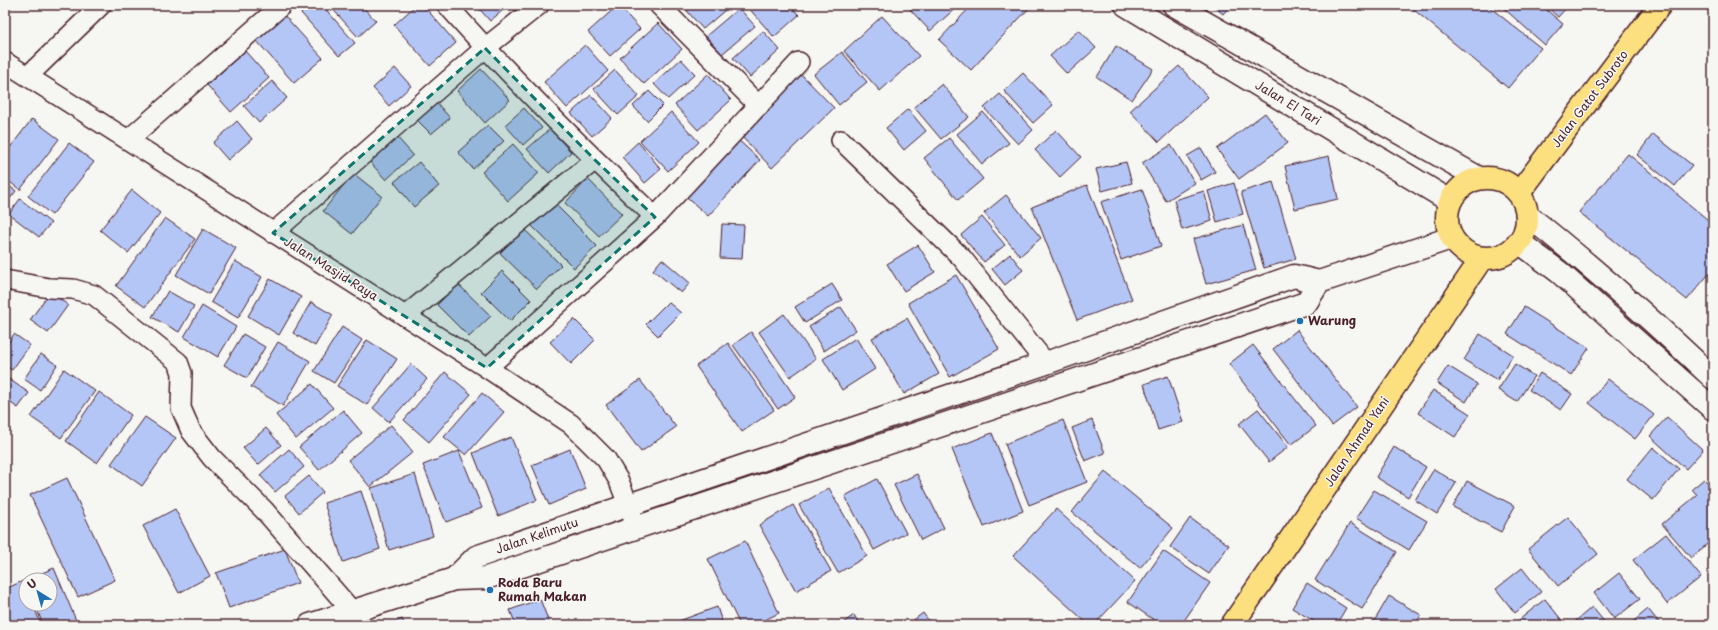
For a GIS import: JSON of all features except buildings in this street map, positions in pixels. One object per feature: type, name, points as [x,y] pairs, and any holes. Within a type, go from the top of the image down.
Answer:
[{"type":"highway","name":"Jalan Gatot Subroto","points":[[1519,193],[1660,5]]},
{"type":"highway","points":[[1479,178],[1502,180],[1519,193],[1526,207],[1527,215],[1524,234],[1512,250],[1502,255],[1492,258],[1482,258],[1469,255],[1459,248],[1451,238],[1447,226],[1446,213],[1450,201],[1457,190],[1467,183],[1479,178]]},
{"type":"highway","name":"Jalan Ahmad Yani","points":[[1232,625],[1482,258]]},
{"type":"street","points":[[28,76],[101,5]]},
{"type":"street","points":[[129,139],[282,5]]},
{"type":"street","points":[[447,5],[485,48],[595,160],[655,217]]},
{"type":"street","points":[[274,233],[485,48],[539,5]]},
{"type":"street","points":[[660,5],[759,106]]},
{"type":"street","name":"Jalan El Tari","points":[[1126,5],[1450,201]]},
{"type":"street","points":[[1174,5],[1479,178]]},
{"type":"street","name":"Jalan Masjid Raya","points":[[5,62],[129,139],[487,368],[571,424],[606,459],[620,481],[637,528]]},
{"type":"street","points":[[487,368],[655,217],[799,62]]},
{"type":"street","points":[[841,140],[962,258],[1046,363]]},
{"type":"street","points":[[405,316],[595,160]]},
{"type":"street","points":[[1527,215],[1574,251],[1642,311],[1713,378]]},
{"type":"street","points":[[1319,282],[1451,238]]},
{"type":"street","points":[[1519,242],[1559,272],[1713,409]]},
{"type":"street","name":"Jalan Kelimutu","points":[[310,625],[454,579],[486,578],[1306,302],[1319,282],[1294,276],[1046,363],[476,557],[454,579]]},
{"type":"street","points":[[5,280],[49,288],[73,289],[94,295],[178,362],[182,373],[181,408],[191,431],[212,458],[264,510],[352,611]]},
{"type":"street","points":[[1625,330],[1642,311]]},
{"type":"highlighted area","points":[[485,48],[595,160],[655,217],[487,368],[273,233]]},
{"type":"place","name":"Warung","points":[[1300,321]]},
{"type":"place","name":"Roda Baru Rumah Makan","points":[[490,590]]}]
